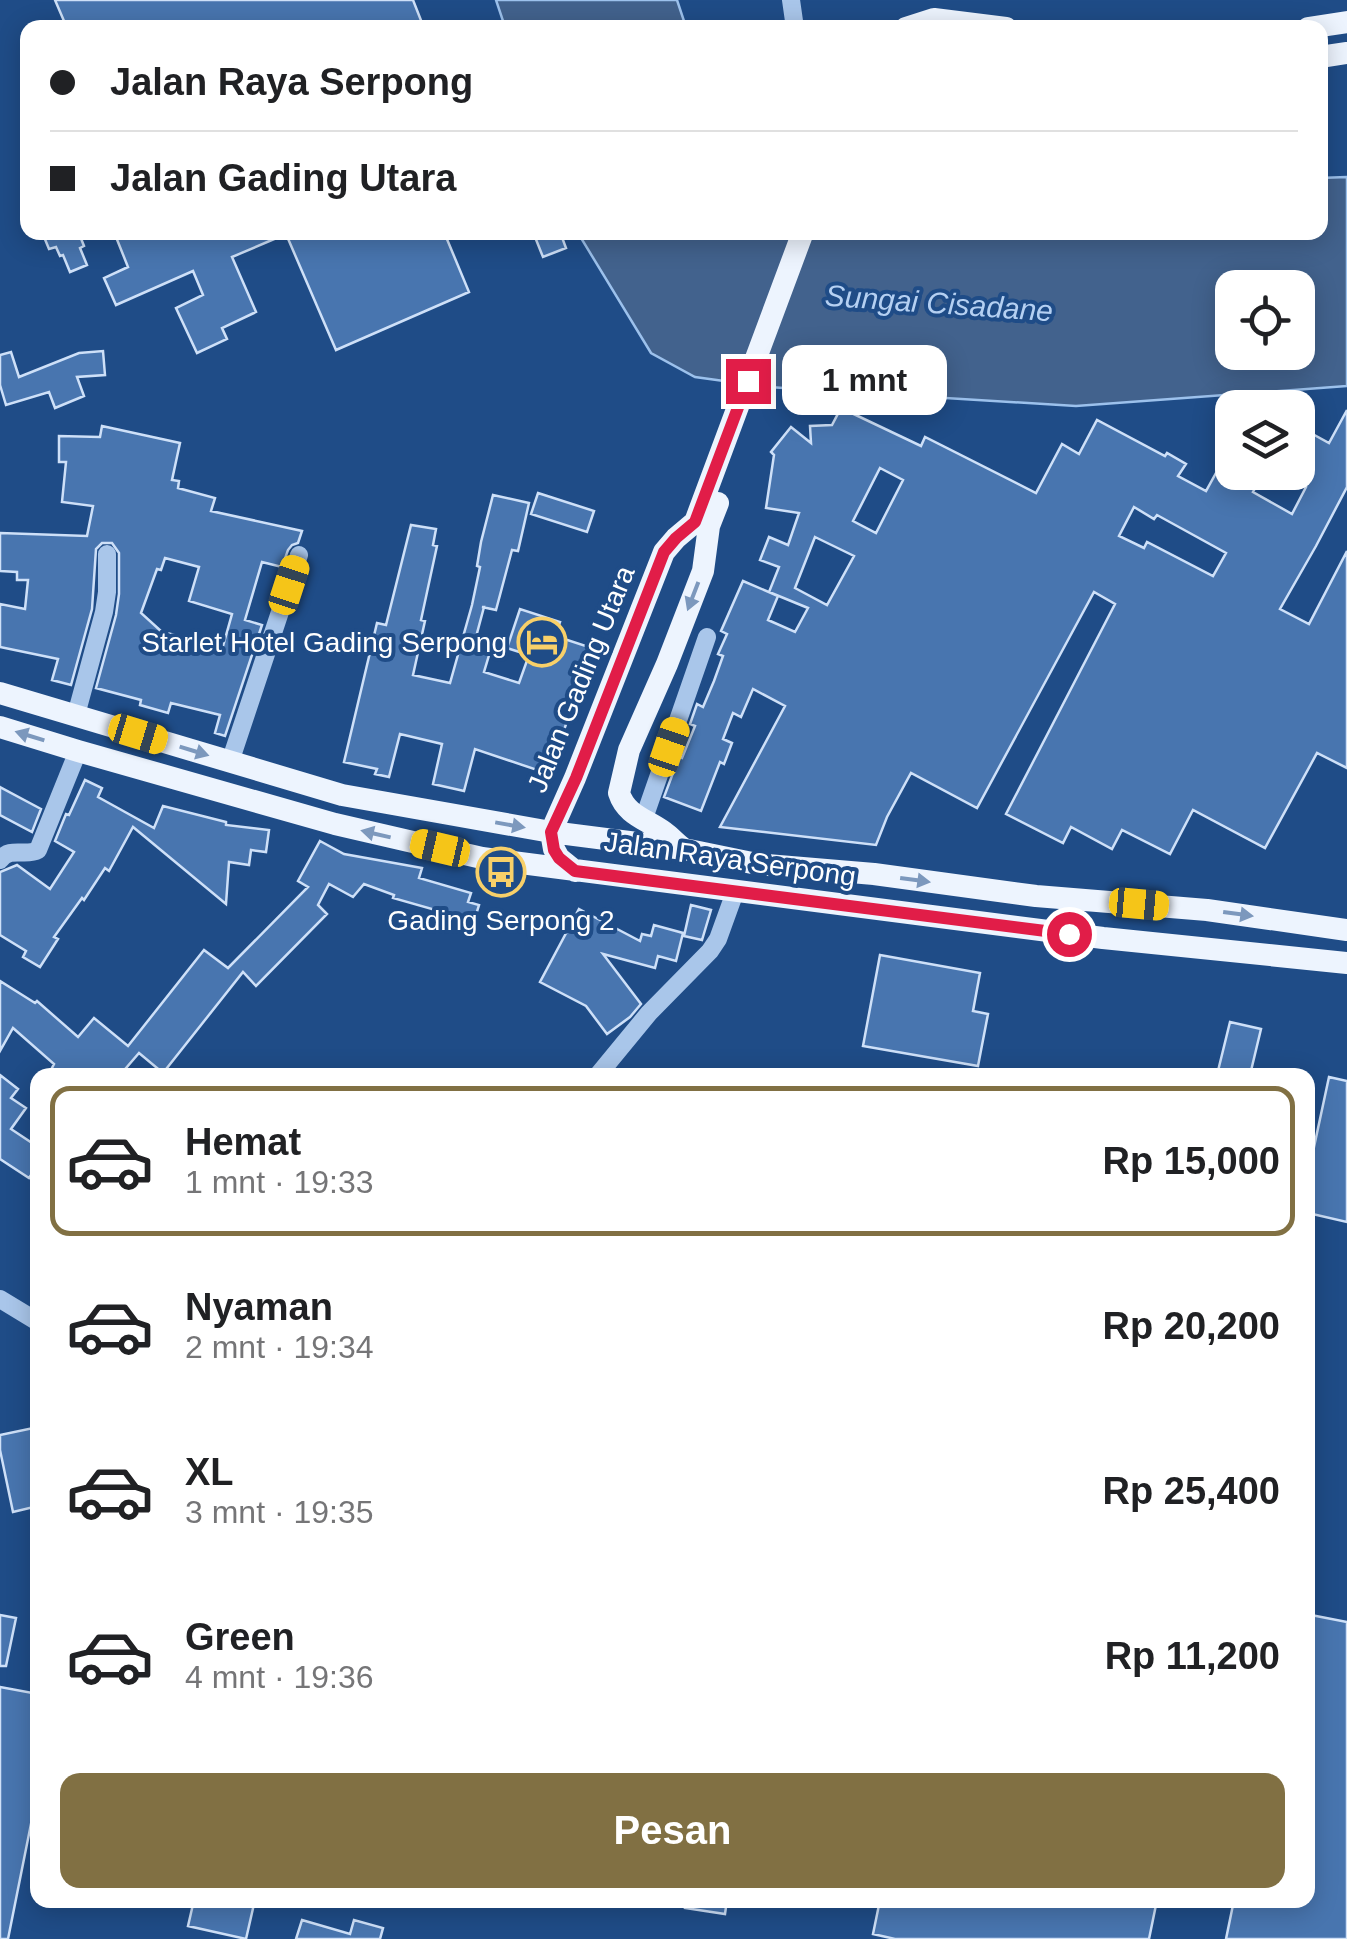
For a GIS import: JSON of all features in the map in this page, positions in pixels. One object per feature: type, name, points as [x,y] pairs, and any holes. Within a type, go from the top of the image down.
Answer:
[{"type":"main road","name":"Jalan Gading Utara","points":[[684,849],[630,811],[620,799],[620,787],[630,750],[703,571],[714,494],[800,240]]},
{"type":"main road","name":"Jalan Gading Utara","points":[[575,871],[554,850],[551,832],[664,552],[695,522],[714,494],[815,240]]},
{"type":"main road","name":"Jalan Raya Serpong","points":[[0,693],[342,795],[551,832],[684,849],[756,864],[874,874],[1036,896],[1208,910],[1347,930]]},
{"type":"main road","name":"Jalan Raya Serpong","points":[[0,727],[335,824],[482,858],[1104,938],[1347,963]]},
{"type":"street","points":[[76,715],[104,612],[107,554]]},
{"type":"street","points":[[230,762],[299,555]]},
{"type":"street","points":[[644,821],[706,637]]},
{"type":"street","points":[[0,860],[11,852],[31,854],[38,850],[78,751]]},
{"type":"street","points":[[604,1068],[648,1013],[710,951],[718,940],[735,892]]},
{"type":"street","points":[[0,1299],[30,1317]]},
{"type":"water","points":[[496,0],[677,0],[684,20],[503,20]]},
{"type":"water","name":"Sungai Cisadane","points":[[1347,177],[1347,386],[1215,390],[1215,396],[1076,406],[768,387],[695,377],[651,353],[582,240],[1328,240],[1328,178]]},
{"type":"building","points":[[55,0],[413,0],[421,20],[64,20]]},
{"type":"building","points":[[45,240],[82,240],[84,246],[80,248],[87,265],[70,272],[56,247],[49,249]]},
{"type":"building","points":[[117,240],[272,240],[232,257],[256,312],[222,328],[227,339],[197,353],[176,308],[203,295],[193,271],[116,305],[104,278],[128,267]]},
{"type":"building","points":[[289,240],[447,240],[469,292],[336,350]]},
{"type":"building","points":[[536,240],[563,240],[566,248],[543,257]]},
{"type":"building","points":[[103,351],[105,375],[77,377],[84,396],[55,408],[49,392],[6,405],[0,385],[0,355],[11,352],[19,377],[79,353]]},
{"type":"building","points":[[841,408],[921,446],[925,437],[1036,493],[1062,444],[1079,454],[1097,420],[1186,464],[1178,476],[1206,491],[1215,475],[1215,490],[1254,490],[1292,514],[1304,490],[1315,490],[1315,435],[1329,443],[1347,410],[1347,487],[1280,609],[1309,624],[1347,551],[1347,768],[1317,753],[1265,848],[1193,810],[1170,854],[1122,830],[1112,849],[1071,827],[1063,843],[1006,814],[1115,604],[1094,592],[977,808],[911,773],[876,845],[720,827],[785,706],[753,689],[741,717],[733,713],[723,739],[732,743],[724,764],[720,762],[701,811],[664,797],[695,726],[690,724],[697,704],[703,707],[714,681],[723,656],[718,654],[727,634],[721,631],[743,581],[778,596],[768,620],[795,632],[808,608],[769,592],[779,567],[760,560],[769,537],[788,545],[799,513],[766,508],[774,455],[771,452],[791,427],[811,443],[810,426],[832,425]],"holes":[[[880,468],[903,480],[876,533],[853,521]],[[1134,507],[1154,519],[1157,515],[1226,553],[1213,576],[1147,542],[1144,548],[1119,536]],[[815,537],[854,556],[827,605],[795,588]]]},
{"type":"building","points":[[102,426],[180,443],[172,480],[179,481],[178,488],[215,498],[211,511],[302,531],[298,543],[288,550],[282,567],[262,562],[245,620],[262,625],[225,736],[215,733],[220,715],[171,703],[168,713],[140,705],[141,700],[96,688],[119,594],[119,553],[112,543],[102,543],[96,549],[92,609],[71,685],[52,680],[58,659],[0,647],[0,604],[25,609],[28,580],[17,580],[17,572],[0,571],[0,533],[87,536],[93,506],[62,502],[66,462],[59,462],[59,436],[100,437]],"holes":[[[165,558],[199,567],[189,601],[232,614],[223,646],[162,632],[141,613]]]},
{"type":"building","points":[[538,493],[594,511],[587,532],[531,514]]},
{"type":"building","points":[[493,495],[529,503],[518,551],[512,550],[496,610],[484,607],[476,637],[493,642],[484,672],[519,683],[529,655],[507,648],[520,609],[560,622],[555,636],[592,648],[586,676],[549,774],[475,749],[464,791],[433,784],[442,744],[400,734],[389,777],[375,774],[377,769],[344,762],[377,623],[386,625],[411,525],[436,529],[433,545],[437,546],[413,675],[450,683],[472,605]]},
{"type":"building","points":[[85,780],[102,788],[98,797],[154,828],[163,806],[226,825],[269,830],[266,852],[251,850],[249,865],[229,862],[226,904],[133,827],[109,871],[105,868],[54,937],[58,939],[40,967],[23,957],[26,951],[0,935],[0,872],[17,865],[50,889],[74,852],[55,841]]},
{"type":"building","points":[[0,787],[41,809],[32,832],[0,815]]},
{"type":"building","points":[[320,841],[344,854],[422,868],[419,878],[471,893],[468,902],[479,905],[474,921],[393,898],[394,895],[364,884],[353,897],[329,884],[318,905],[327,914],[256,986],[243,972],[167,1068],[157,1068],[139,1053],[126,1068],[52,1068],[54,1064],[13,1028],[0,1051],[0,981],[37,1001],[78,1037],[94,1018],[128,1046],[204,950],[228,968],[308,887],[298,881]]},
{"type":"building","points":[[691,905],[711,910],[702,940],[684,936]]},
{"type":"building","points":[[579,909],[640,941],[642,934],[651,936],[654,925],[683,933],[676,961],[658,956],[655,968],[603,954],[641,1004],[607,1034],[586,1006],[540,982]]},
{"type":"building","points":[[880,955],[980,973],[973,1011],[988,1014],[978,1066],[863,1046]]},
{"type":"building","points":[[1230,1022],[1261,1029],[1252,1068],[1219,1068]]},
{"type":"building","points":[[0,1075],[18,1089],[11,1098],[26,1108],[11,1129],[30,1142],[30,1177],[0,1159]]},
{"type":"building","points":[[1329,1077],[1347,1081],[1347,1222],[1315,1215],[1315,1142]]},
{"type":"building","points":[[30,1429],[30,1508],[13,1512],[0,1435]]},
{"type":"building","points":[[0,1615],[16,1618],[6,1666],[0,1666]]},
{"type":"building","points":[[1315,1616],[1347,1622],[1347,1939],[1226,1939],[1232,1908],[1315,1908]]},
{"type":"building","points":[[0,1687],[30,1693],[30,1829],[8,1939],[0,1939]]},
{"type":"building","points":[[192,1908],[253,1908],[246,1939],[188,1926]]},
{"type":"building","points":[[685,1908],[726,1908],[725,1914]]},
{"type":"building","points":[[878,1908],[1155,1908],[1149,1939],[895,1939],[873,1934]]},
{"type":"building","points":[[302,1920],[350,1934],[354,1920],[383,1928],[380,1939],[296,1939]]},
{"type":"place","name":"Starlet Hotel Gading Serpong","points":[[542,642]]},
{"type":"place","name":"Gading Serpong 2","points":[[501,872]]},
{"type":"route","points":[[748,381],[695,522],[664,552],[551,832],[554,850],[575,871],[1069,934]]}]
